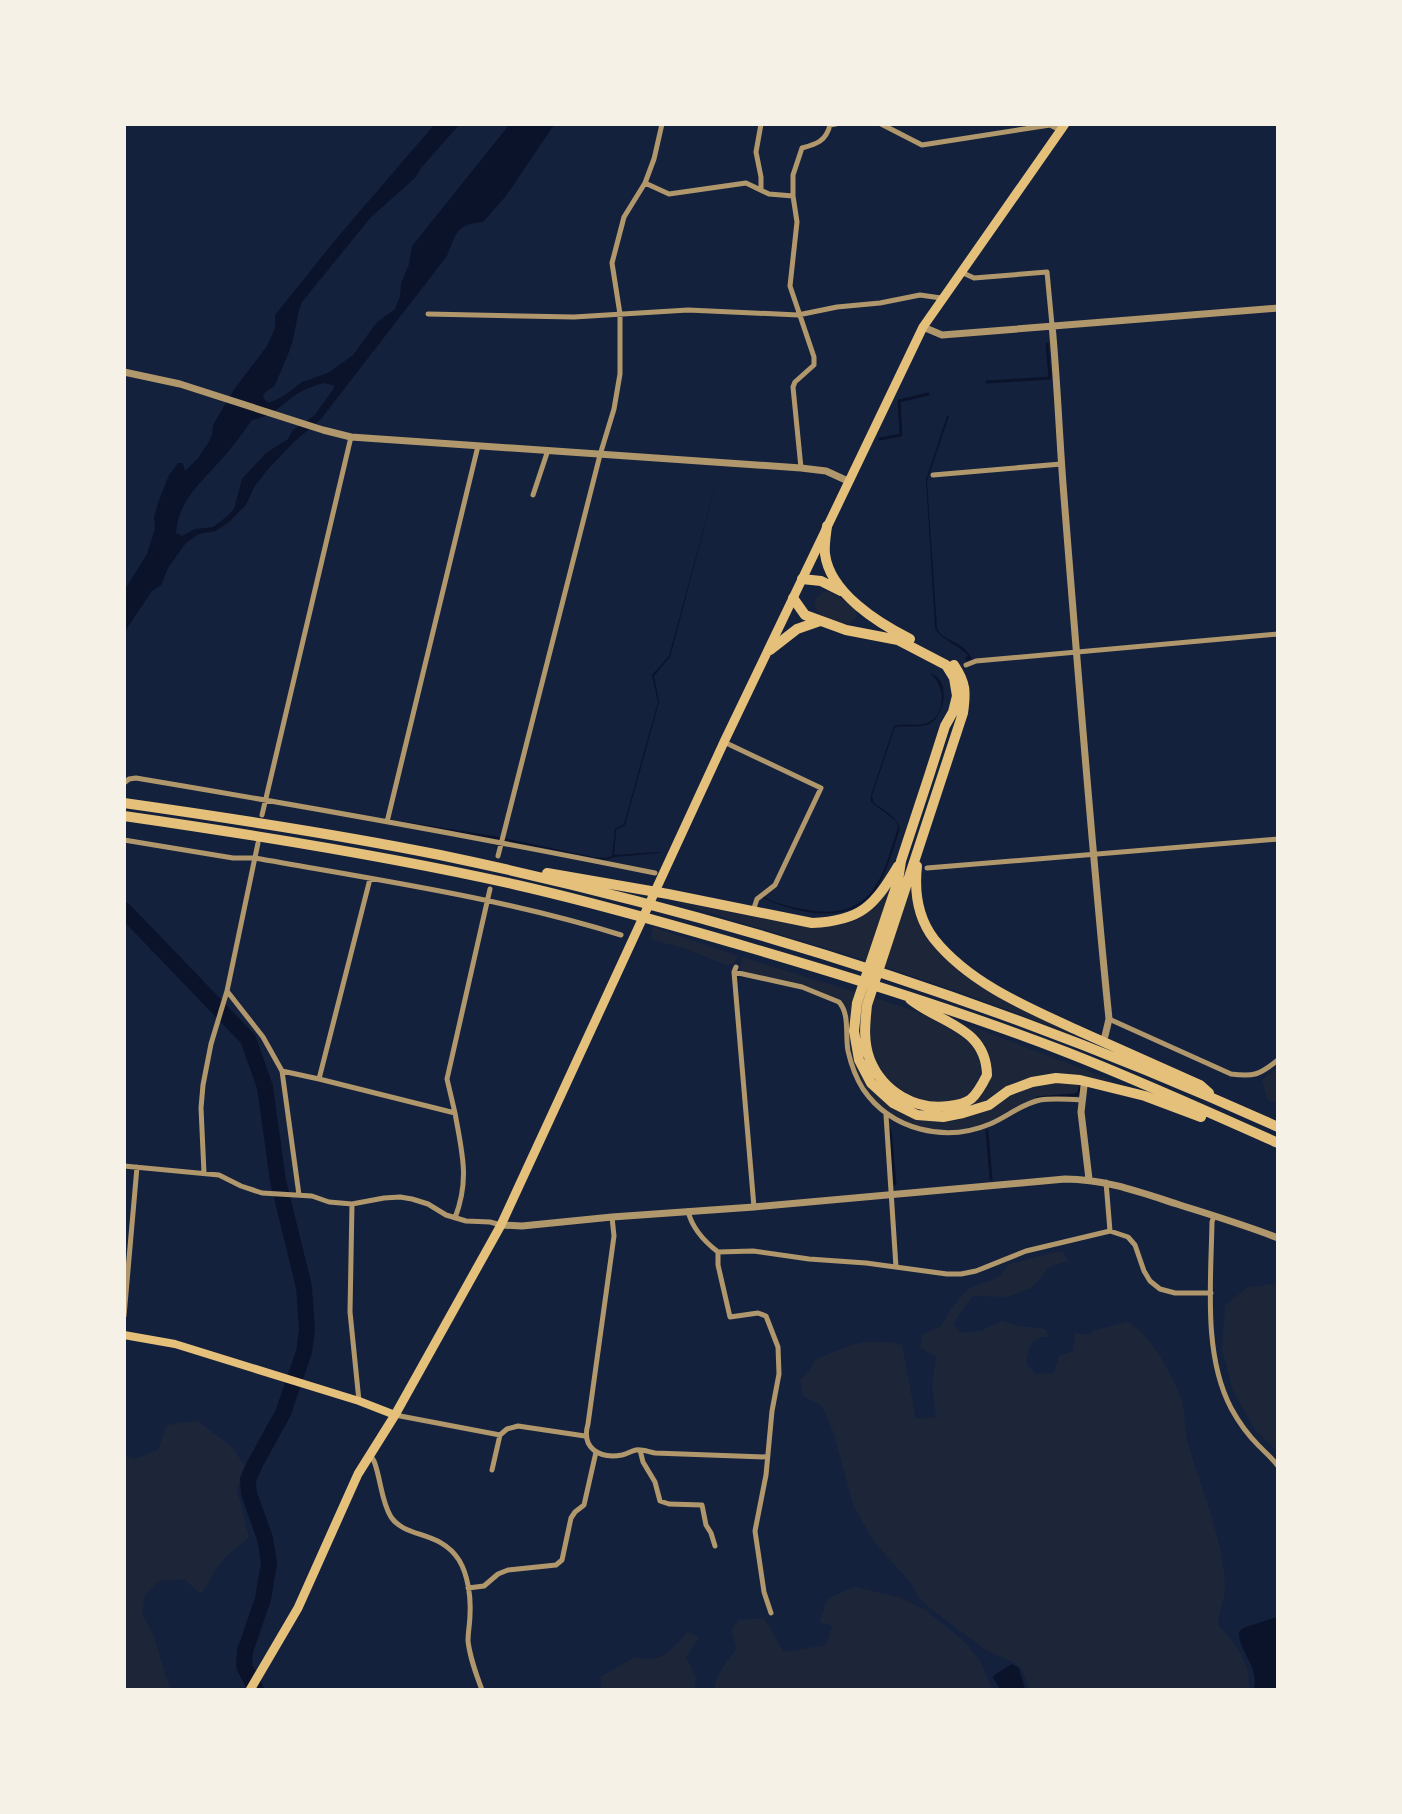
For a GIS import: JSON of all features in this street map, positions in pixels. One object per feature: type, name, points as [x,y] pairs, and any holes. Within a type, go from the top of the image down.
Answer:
[{"type":"highway","points":[[827,526],[825,554],[829,568],[842,591]]},
{"type":"highway","points":[[802,579],[821,581],[842,591],[900,634],[952,662],[962,676],[966,693],[963,713],[867,1005],[865,1034],[866,1048],[871,1062],[885,1084],[895,1093],[911,1102],[942,1107],[959,1105],[971,1099],[987,1075],[984,1053],[961,1028],[924,1010],[904,995]]},
{"type":"highway","points":[[793,598],[805,615],[846,630],[898,640],[946,665],[954,678],[957,696],[953,712],[945,726],[902,861],[898,881],[857,1003],[855,1031],[859,1060],[871,1083],[892,1103],[917,1115],[943,1117],[989,1105],[1008,1091],[1032,1082],[1056,1078],[1080,1080],[1145,1096],[1278,1144]]},
{"type":"highway","points":[[770,650],[797,629],[820,621]]},
{"type":"highway","points":[[124,803],[341,836],[641,889],[812,923],[852,917],[876,901],[902,861]]},
{"type":"highway","points":[[124,816],[240,832],[343,850],[514,885],[656,920],[852,977],[1068,1053],[1278,1144]]},
{"type":"highway","points":[[919,845],[916,891],[918,908],[934,939],[953,958],[978,978],[1008,996],[1200,1085],[1216,1100]]},
{"type":"highway","points":[[439,855],[660,908],[855,965],[962,1000],[1093,1049],[1278,1127]]},
{"type":"main road","points":[[250,1689],[298,1608],[358,1474],[394,1415],[501,1225],[724,742],[923,327],[941,298],[1063,128]]},
{"type":"main road","points":[[124,1335],[175,1344],[359,1401],[394,1415]]},
{"type":"street","points":[[498,856],[600,455],[614,409],[620,374],[620,314],[612,263],[624,217],[645,183],[654,159],[662,124]]},
{"type":"street","points":[[760,189],[761,177],[756,152],[761,124]]},
{"type":"street","points":[[801,468],[793,387],[795,382],[814,364],[814,357],[790,286],[797,222],[793,175],[802,148],[819,143],[828,133],[830,125],[836,124]]},
{"type":"street","points":[[881,124],[922,145],[1050,125],[1063,128]]},
{"type":"street","points":[[645,183],[669,194],[742,183],[769,194],[793,196]]},
{"type":"street","points":[[961,272],[974,278],[1047,272],[1058,382],[1061,464],[1076,651],[1109,1019],[1106,1036]]},
{"type":"street","points":[[428,314],[574,317],[688,310],[798,315],[920,295],[941,298]]},
{"type":"street","points":[[923,327],[942,334],[1278,308]]},
{"type":"street","points":[[124,372],[207,392],[323,430],[351,436],[801,468],[826,471],[848,481]]},
{"type":"street","points":[[262,815],[351,436]]},
{"type":"street","points":[[387,822],[478,446]]},
{"type":"street","points":[[534,495],[548,450]]},
{"type":"street","points":[[933,475],[1061,464]]},
{"type":"street","points":[[966,665],[976,661],[1076,651],[1278,634]]},
{"type":"street","points":[[724,742],[821,788],[775,885],[757,899],[754,908]]},
{"type":"street","points":[[124,783],[129,778],[136,778],[501,842],[655,873]]},
{"type":"street","points":[[927,868],[1278,839]]},
{"type":"street","points":[[124,840],[223,856],[255,858],[488,900],[567,918],[621,936]]},
{"type":"street","points":[[204,1173],[201,1108],[203,1085],[211,1044],[226,993],[258,843]]},
{"type":"street","points":[[319,1079],[370,879]]},
{"type":"street","points":[[455,1218],[462,1201],[465,1173],[447,1078],[490,889]]},
{"type":"street","points":[[754,1207],[735,969],[802,987],[839,1002],[844,1012],[853,1070],[870,1098],[886,1115],[919,1129],[948,1134],[992,1124],[1020,1106],[1040,1100],[1081,1100]]},
{"type":"street","points":[[226,993],[262,1037],[282,1071],[297,1195]]},
{"type":"street","points":[[1109,1019],[1231,1074],[1247,1076],[1260,1074],[1278,1060]]},
{"type":"street","points":[[282,1071],[455,1113]]},
{"type":"street","points":[[1084,1086],[1081,1112],[1089,1179]]},
{"type":"street","points":[[886,1115],[896,1267]]},
{"type":"street","points":[[124,1166],[219,1175],[253,1191],[312,1196],[329,1202],[352,1204],[400,1197],[428,1204],[466,1221],[522,1226],[612,1216],[754,1207],[1065,1179],[1089,1179],[1106,1182],[1278,1238]]},
{"type":"street","points":[[124,1316],[137,1167]]},
{"type":"street","points":[[1106,1182],[1110,1231]]},
{"type":"street","points":[[352,1204],[351,1312],[359,1401]]},
{"type":"street","points":[[688,1211],[700,1234],[718,1252],[753,1251],[946,1274],[976,1271],[1026,1251],[1110,1231],[1128,1237],[1135,1245],[1144,1271],[1150,1281],[1160,1289],[1175,1293],[1211,1293]]},
{"type":"street","points":[[612,1216],[614,1236],[601,1340],[585,1436],[588,1446],[596,1452],[609,1455],[621,1455],[640,1450],[655,1453],[767,1457]]},
{"type":"street","points":[[1214,1216],[1211,1293],[1213,1343],[1218,1377],[1231,1408],[1244,1428],[1278,1466]]},
{"type":"street","points":[[718,1252],[718,1265],[730,1317],[758,1313],[766,1316],[778,1347],[779,1384],[772,1411],[755,1531],[764,1592],[771,1613]]},
{"type":"street","points":[[394,1415],[500,1435]]},
{"type":"street","points":[[492,1470],[500,1435],[507,1429],[518,1426],[585,1436]]},
{"type":"street","points":[[640,1450],[643,1462],[655,1482],[660,1501],[669,1504],[702,1505],[706,1525],[715,1546]]},
{"type":"street","points":[[468,1588],[488,1584],[498,1574],[508,1570],[556,1565],[562,1560],[571,1518],[584,1505],[596,1452]]},
{"type":"street","points":[[370,1455],[374,1461],[386,1508],[392,1519],[399,1526],[432,1537],[446,1545],[459,1560],[468,1588],[470,1651],[482,1689]]},
{"type":"shaded area","points":[[434,125],[459,125],[415,178],[371,217],[302,302],[294,337],[286,358],[275,385],[266,392],[263,398],[269,403],[285,395],[302,382],[328,373],[353,355],[377,322],[395,309],[412,246],[509,125],[554,125],[506,196],[483,222],[467,225],[458,232],[447,256],[321,419],[295,441],[269,468],[254,487],[246,505],[229,522],[216,531],[199,534],[186,543],[168,568],[161,585],[152,591],[125,631],[125,589],[147,554],[155,528],[154,517],[169,475],[178,463],[183,463],[185,471],[198,458],[212,435],[213,425],[233,391],[267,346],[275,328],[275,315],[336,239]],"holes":[[[323,383],[333,385],[334,388],[314,416],[293,430],[288,439],[266,453],[242,479],[234,509],[225,518],[213,527],[195,529],[182,536],[176,533],[181,512],[191,494],[229,451],[252,420],[271,413],[306,389]]]},
{"type":"shaded area","points":[[947,416],[949,416],[927,481],[937,629],[964,648],[972,659],[966,661],[968,655],[940,635],[935,628],[926,480]]},
{"type":"shaded area","points":[[719,472],[670,657],[654,676],[659,702],[625,825],[616,830],[614,855],[660,853],[605,860],[393,821],[494,836],[593,857],[612,856],[615,829],[624,824],[658,702],[652,675],[669,656]]},
{"type":"shaded area","points":[[823,592],[830,592],[857,609],[850,624],[819,613],[814,604]]},
{"type":"shaded area","points":[[929,673],[936,676],[943,689],[944,697],[939,713],[929,724],[895,727],[872,795],[873,802],[892,816],[898,823],[900,828],[886,869],[874,892],[863,903],[851,909],[836,913],[806,912],[763,898],[807,910],[834,911],[850,908],[873,890],[881,877],[898,827],[896,821],[871,802],[871,795],[894,726],[927,723],[938,713],[941,706],[941,691],[934,677]]},
{"type":"shaded area","points":[[911,880],[911,888],[950,961],[1093,1042],[883,966]]},
{"type":"shaded area","points":[[892,883],[868,961],[677,903],[769,919],[836,926],[849,923],[865,915],[878,904]]},
{"type":"shaded area","points":[[653,927],[738,956],[734,964],[726,965],[683,948],[653,940],[651,937]]},
{"type":"shaded area","points":[[742,957],[858,993],[853,1009],[873,1092],[898,1111],[916,1119],[954,1121],[978,1113],[1023,1090],[1036,1086],[1065,1083],[1082,1085],[1080,1092],[1069,1098],[1026,1102],[987,1122],[961,1129],[941,1131],[909,1124],[881,1106],[860,1080],[850,1049],[848,1016],[842,1001],[805,987],[742,971],[740,967]]},
{"type":"shaded area","points":[[873,997],[952,1028],[968,1041],[977,1054],[981,1068],[977,1083],[967,1095],[958,1101],[934,1103],[911,1097],[890,1084],[876,1065],[871,1050],[868,1025]]},
{"type":"shaded area","points":[[960,1022],[1111,1080],[1111,1082],[1095,1079],[1004,1090],[971,1106],[987,1083],[991,1066],[990,1057],[981,1040]]},
{"type":"shaded area","points":[[1277,1067],[1277,1102],[1268,1101],[1262,1080]]},
{"type":"shaded area","points":[[1063,1252],[1068,1261],[1049,1267],[1032,1288],[1008,1297],[973,1296],[953,1323],[960,1333],[981,1331],[1001,1321],[1045,1329],[1049,1337],[1038,1338],[1034,1341],[1026,1363],[1035,1374],[1054,1373],[1059,1356],[1073,1351],[1075,1333],[1089,1335],[1095,1330],[1127,1322],[1136,1327],[1152,1344],[1172,1378],[1183,1404],[1188,1444],[1211,1514],[1223,1568],[1225,1590],[1218,1625],[1236,1646],[1245,1662],[1249,1689],[1029,1689],[1023,1671],[1015,1663],[987,1651],[931,1609],[874,1542],[854,1507],[832,1428],[821,1405],[803,1396],[800,1380],[815,1360],[866,1342],[902,1345],[916,1419],[936,1417],[932,1385],[936,1356],[920,1348],[923,1334],[941,1326],[953,1306],[968,1289],[999,1277],[1009,1264]]},
{"type":"shaded area","points":[[1278,1283],[1277,1451],[1256,1431],[1233,1391],[1222,1349],[1225,1305],[1247,1288]]},
{"type":"shaded area","points":[[198,1421],[232,1447],[244,1465],[237,1490],[249,1538],[223,1560],[200,1594],[184,1579],[159,1581],[145,1595],[142,1614],[153,1634],[170,1689],[125,1689],[125,1456],[135,1459],[158,1450],[167,1425]]},
{"type":"shaded area","points":[[855,1587],[899,1597],[924,1609],[965,1642],[981,1662],[992,1689],[715,1689],[719,1673],[737,1648],[731,1630],[739,1620],[764,1618],[784,1652],[826,1645],[832,1626],[819,1622],[828,1598]]},
{"type":"shaded area","points":[[1277,1617],[1277,1689],[1254,1689],[1254,1673],[1242,1646],[1239,1632],[1243,1628]]},
{"type":"shaded area","points":[[687,1632],[699,1637],[686,1657],[696,1677],[695,1689],[602,1689],[600,1677],[635,1657],[652,1659],[665,1654]]},
{"type":"shaded area","points":[[1012,1664],[1019,1668],[1025,1689],[1000,1689],[993,1678],[994,1675]]},
{"type":"waterway","points":[[987,382],[1050,378],[1047,344]]},
{"type":"waterway","points":[[880,439],[901,435],[899,401],[928,394]]},
{"type":"waterway","points":[[124,910],[248,1039],[265,1087],[278,1181],[304,1287],[307,1330],[304,1352],[283,1413],[248,1480],[249,1494],[265,1538],[269,1563],[263,1599],[245,1651],[244,1666],[256,1690]]},
{"type":"waterway","points":[[1037,1098],[1074,1095],[1078,1094],[1080,1088]]},
{"type":"waterway","points":[[890,1130],[895,1184]]},
{"type":"waterway","points":[[987,1131],[991,1179]]}]
